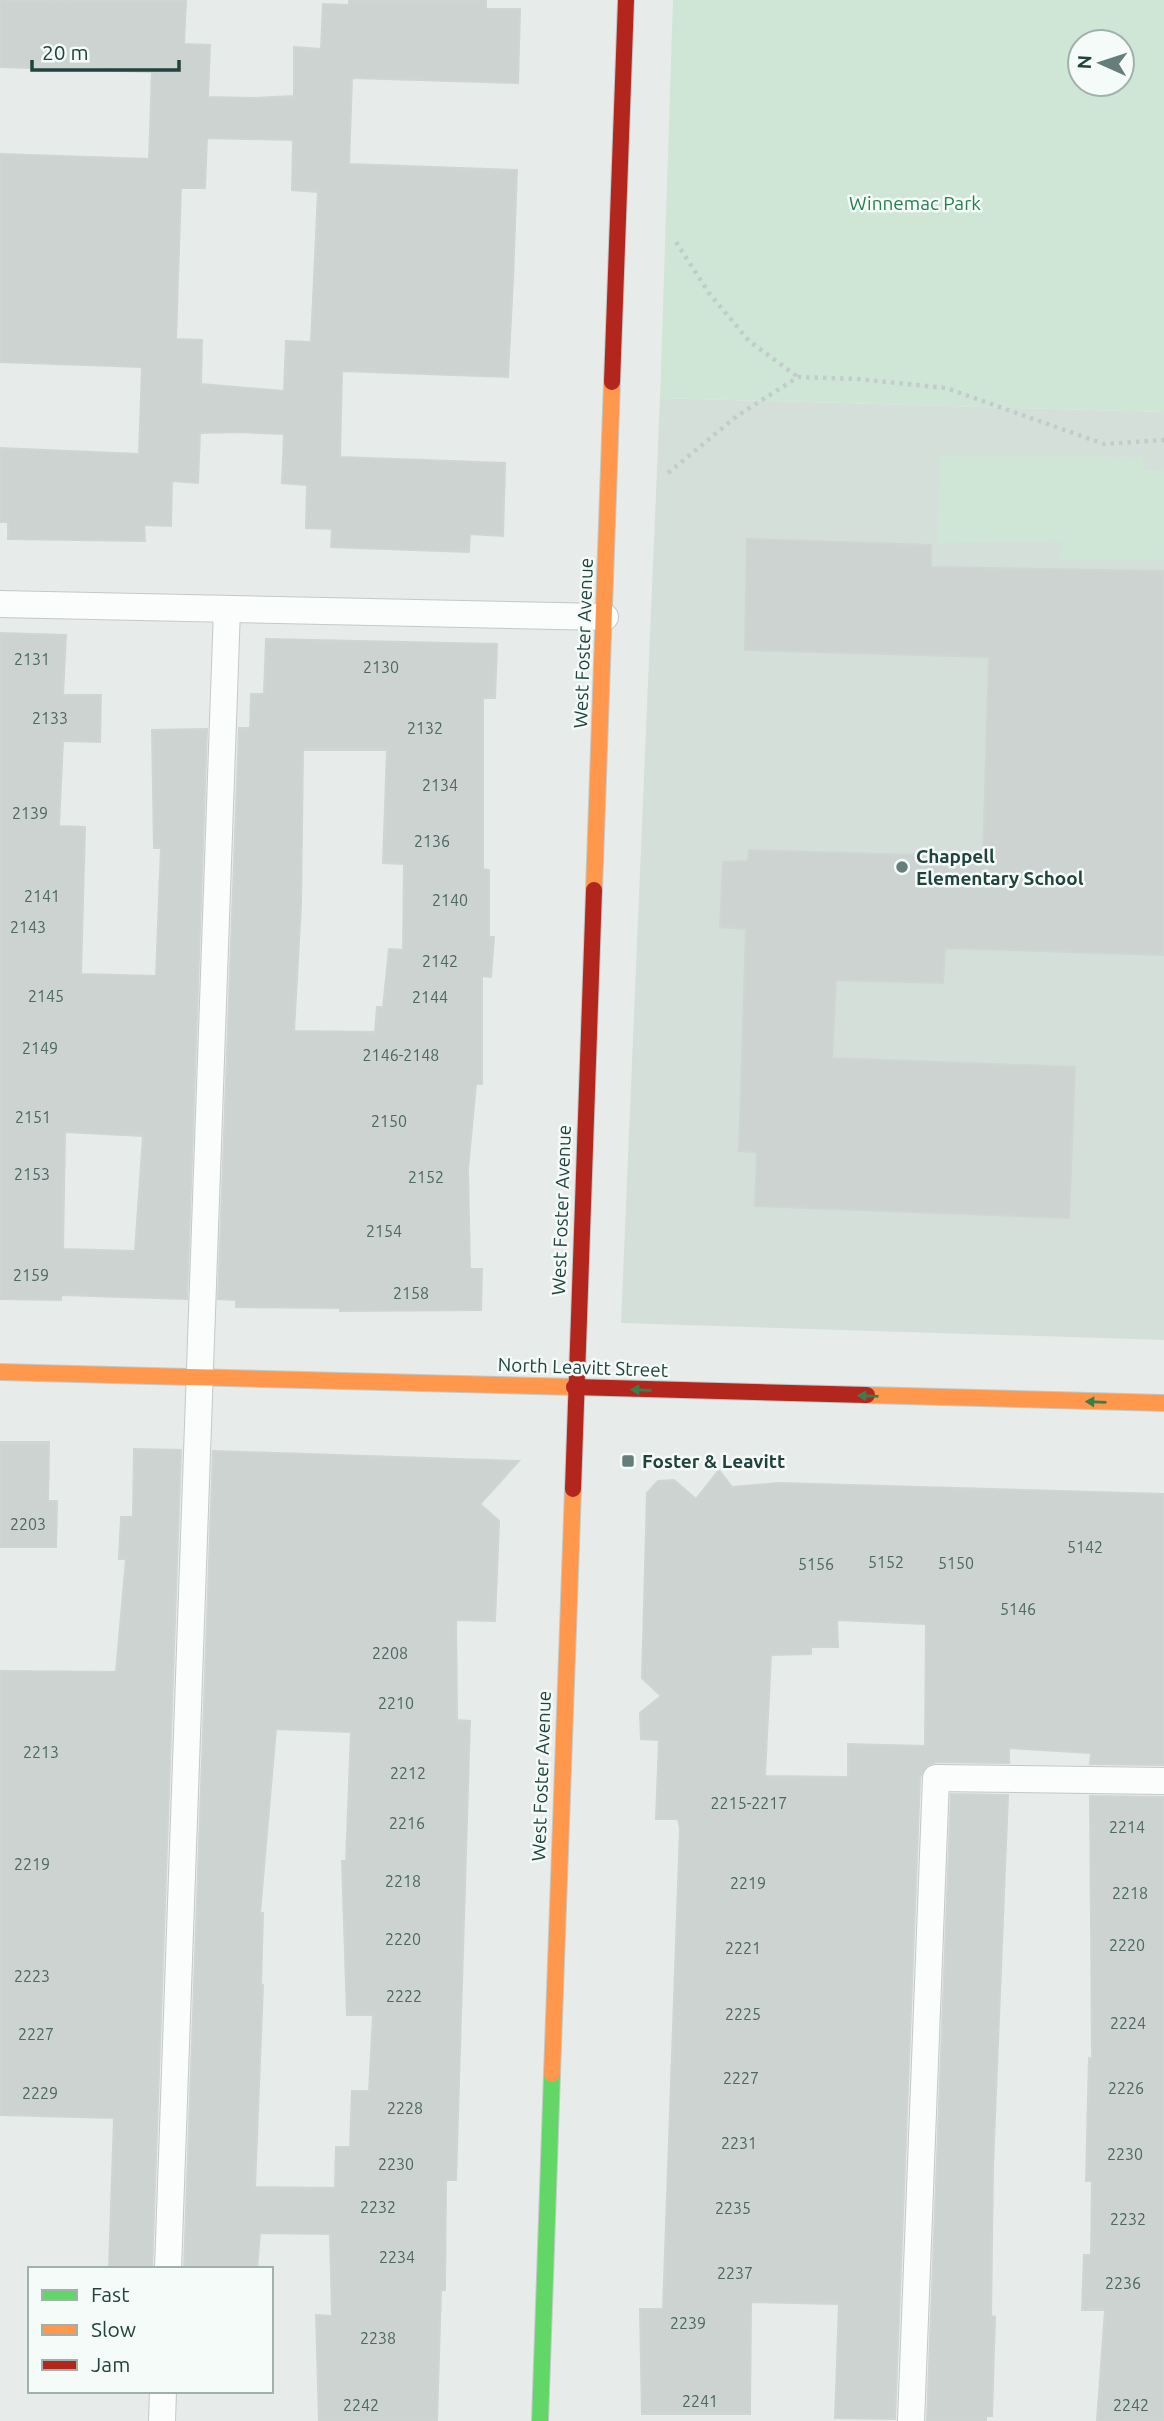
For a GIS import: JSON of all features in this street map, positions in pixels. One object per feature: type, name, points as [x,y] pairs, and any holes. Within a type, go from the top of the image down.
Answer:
[{"type":"main road","name":"West Foster Avenue","points":[[540,2421],[626,0]]},
{"type":"main road","name":"North Leavitt Street","points":[[0,1372],[1164,1404]]},
{"type":"lane","points":[[0,604],[605,617]]},
{"type":"lane","points":[[168,2267],[227,609]]},
{"type":"lane","points":[[911,2421],[936,1778],[1164,1781]]},
{"type":"lane","points":[[162,2421],[163,2393]]},
{"type":"path","points":[[677,242],[709,293],[750,341],[798,377]]},
{"type":"path","points":[[668,472],[737,416],[798,377],[858,379],[946,388],[1104,444],[1164,440]]},
{"type":"shaded area","name":"Chappell Elementary School","points":[[660,398],[1164,412],[1164,1340],[621,1323]]},
{"type":"green space","name":"Winnemac Park","points":[[673,0],[1164,0],[1164,412],[660,398]]},
{"type":"green space","points":[[940,456],[1143,457],[1143,470],[1164,471],[1164,560],[1060,560],[1062,541],[938,543]]},
{"type":"building","points":[[0,0],[186,1],[184,44],[210,45],[208,97],[253,98],[294,96],[294,47],[321,49],[323,4],[349,5],[349,0],[486,0],[486,9],[520,9],[518,83],[352,78],[349,164],[517,170],[508,377],[342,371],[340,457],[505,463],[503,536],[470,534],[469,552],[331,547],[332,529],[306,528],[307,485],[282,483],[284,434],[239,432],[200,433],[198,483],[172,481],[171,526],[144,525],[145,541],[8,539],[8,522],[0,522],[0,448],[139,454],[142,367],[0,362],[0,154],[149,159],[152,72],[0,67]],"holes":[[[207,138],[293,140],[292,190],[318,192],[311,342],[286,341],[284,391],[201,384],[202,340],[176,339],[181,188],[205,188]]]},
{"type":"building","name":"Chappell Elementary School","points":[[747,539],[931,545],[931,567],[1164,571],[1164,955],[945,948],[943,983],[836,980],[832,1058],[1075,1067],[1069,1218],[755,1206],[757,1152],[739,1151],[746,929],[720,927],[723,862],[748,861],[749,850],[983,857],[989,657],[745,650]]},
{"type":"building","points":[[0,633],[66,635],[63,695],[101,695],[100,742],[63,741],[59,826],[85,827],[81,974],[156,976],[161,848],[154,848],[152,730],[207,729],[187,1299],[61,1295],[61,1300],[0,1299]],"holes":[[[65,1132],[143,1136],[135,1251],[63,1249]]]},
{"type":"building","points":[[266,639],[497,644],[495,698],[483,698],[483,869],[489,870],[489,937],[494,937],[491,977],[482,976],[482,1084],[476,1084],[468,1169],[470,1269],[482,1269],[481,1310],[340,1311],[340,1308],[236,1307],[236,1300],[218,1299],[239,728],[250,728],[251,694],[264,694]],"holes":[[[303,750],[387,750],[383,863],[404,864],[403,950],[389,949],[383,1007],[377,1007],[375,1032],[294,1031],[301,905]]]},
{"type":"building","points":[[0,1442],[49,1442],[48,1501],[57,1501],[56,1547],[0,1547]]},
{"type":"building","points":[[134,1449],[181,1450],[152,2267],[109,2267],[114,2118],[0,2115],[0,1671],[116,1672],[126,1559],[119,1559],[121,1517],[133,1517]]},
{"type":"building","points":[[213,1451],[519,1461],[480,1504],[499,1521],[495,1621],[456,1620],[457,1720],[470,1721],[456,2180],[446,2180],[445,2290],[441,2290],[437,2421],[319,2421],[316,2315],[332,2316],[330,2234],[260,2233],[257,2267],[184,2267]],"holes":[[[276,1729],[351,1732],[346,1861],[342,1861],[347,2015],[373,2015],[369,2091],[352,2091],[350,2147],[336,2147],[335,2188],[255,2187],[263,1985],[263,1913],[260,1913]]]},
{"type":"building","points":[[719,1470],[732,1487],[779,1483],[1164,1494],[1164,1765],[1090,1764],[1091,1753],[1009,1748],[1009,1763],[936,1762],[928,1765],[920,1777],[895,2419],[835,2418],[839,2304],[751,2302],[750,2414],[642,2414],[640,2309],[663,2309],[680,1829],[678,1819],[656,1819],[659,1740],[641,1739],[640,1713],[661,1696],[642,1678],[647,1493],[658,1481],[674,1480],[696,1499]],"holes":[[[837,1620],[926,1624],[925,1746],[848,1744],[848,1777],[765,1776],[771,1655],[811,1654],[811,1647],[838,1647]]]},
{"type":"building","points":[[951,1794],[1008,1795],[993,2166],[991,2316],[995,2317],[992,2416],[986,2416],[986,2421],[927,2420]]},
{"type":"building","points":[[1090,1796],[1164,1797],[1164,2421],[1097,2421],[1105,2310],[1082,2310],[1084,2255],[1091,2255],[1092,2181],[1086,2181],[1089,2058],[1092,2059]]},
{"type":"traffic: fast","points":[[540,2421],[552,2074]]},
{"type":"traffic: slow","points":[[594,890],[612,382]]},
{"type":"traffic: slow","points":[[0,1372],[574,1387]]},
{"type":"traffic: slow","points":[[867,1395],[1164,1403]]},
{"type":"traffic: slow","points":[[552,2074],[573,1489]]},
{"type":"traffic: jam","points":[[612,382],[626,0]]},
{"type":"traffic: jam","points":[[573,1489],[594,890]]},
{"type":"traffic: jam","points":[[574,1387],[867,1395]]},
{"type":"place","name":"Chappell Elementary School","points":[[902,867]]},
{"type":"place","name":"Foster & Leavitt","points":[[628,1461]]}]
